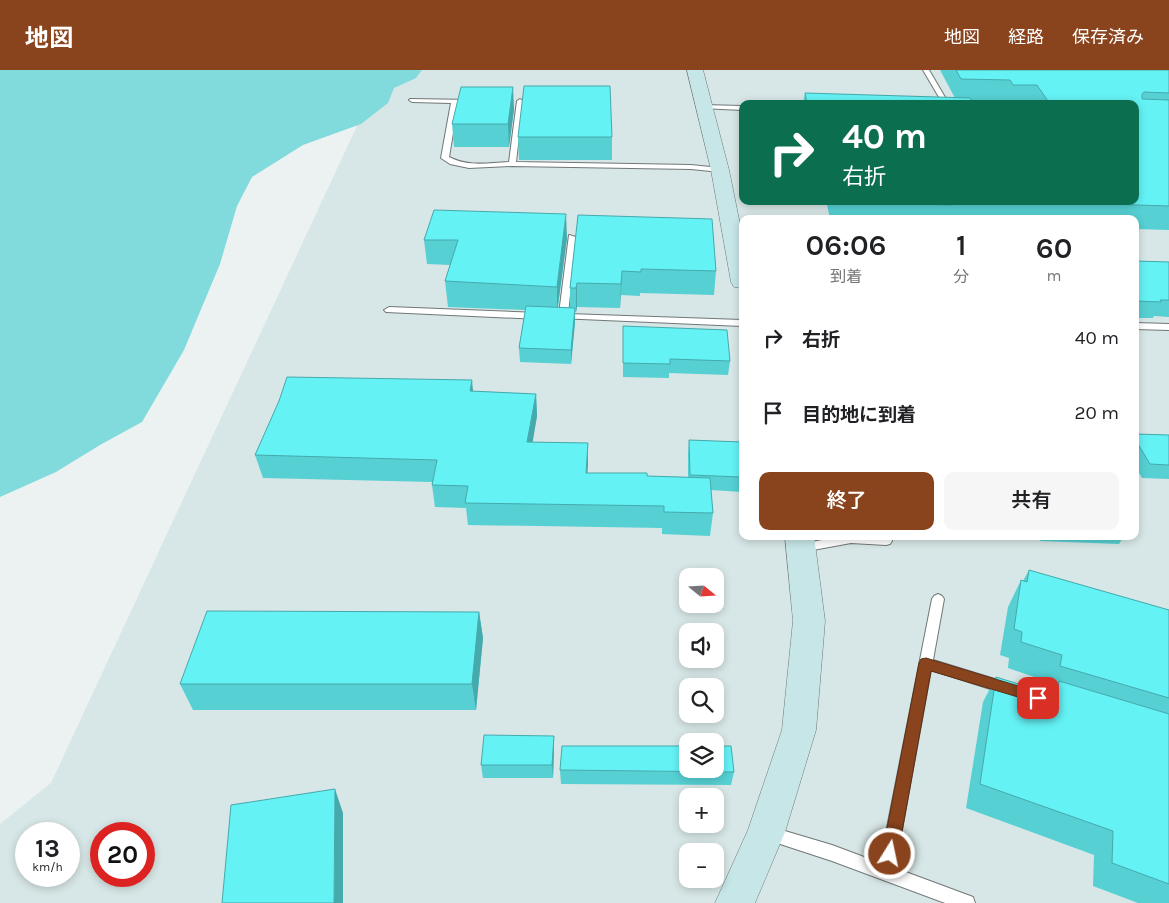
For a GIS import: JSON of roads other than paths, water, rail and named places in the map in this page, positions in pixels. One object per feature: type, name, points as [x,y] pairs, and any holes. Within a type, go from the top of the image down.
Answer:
[{"type":"street","points":[[695,70],[720,170],[739,267]]},
{"type":"street","points":[[735,903],[766,832],[799,730],[809,621],[800,542]]},
{"type":"lane","points":[[926,70],[944,100]]},
{"type":"lane","points":[[412,100],[483,101]]},
{"type":"lane","points":[[455,101],[445,158],[454,164],[479,166],[512,164],[691,166],[720,170]]},
{"type":"lane","points":[[511,101],[524,101],[512,164]]},
{"type":"lane","points":[[703,107],[739,108]]},
{"type":"lane","points":[[563,316],[572,237]]},
{"type":"lane","points":[[389,310],[739,323]]},
{"type":"lane","points":[[1139,326],[1169,327]]},
{"type":"lane","points":[[800,542],[834,540]]},
{"type":"lane","points":[[868,540],[886,540]]},
{"type":"lane","points":[[886,873],[938,600]]},
{"type":"lane","points":[[926,663],[1019,692]]},
{"type":"lane","points":[[766,832],[832,853],[968,903]]}]
